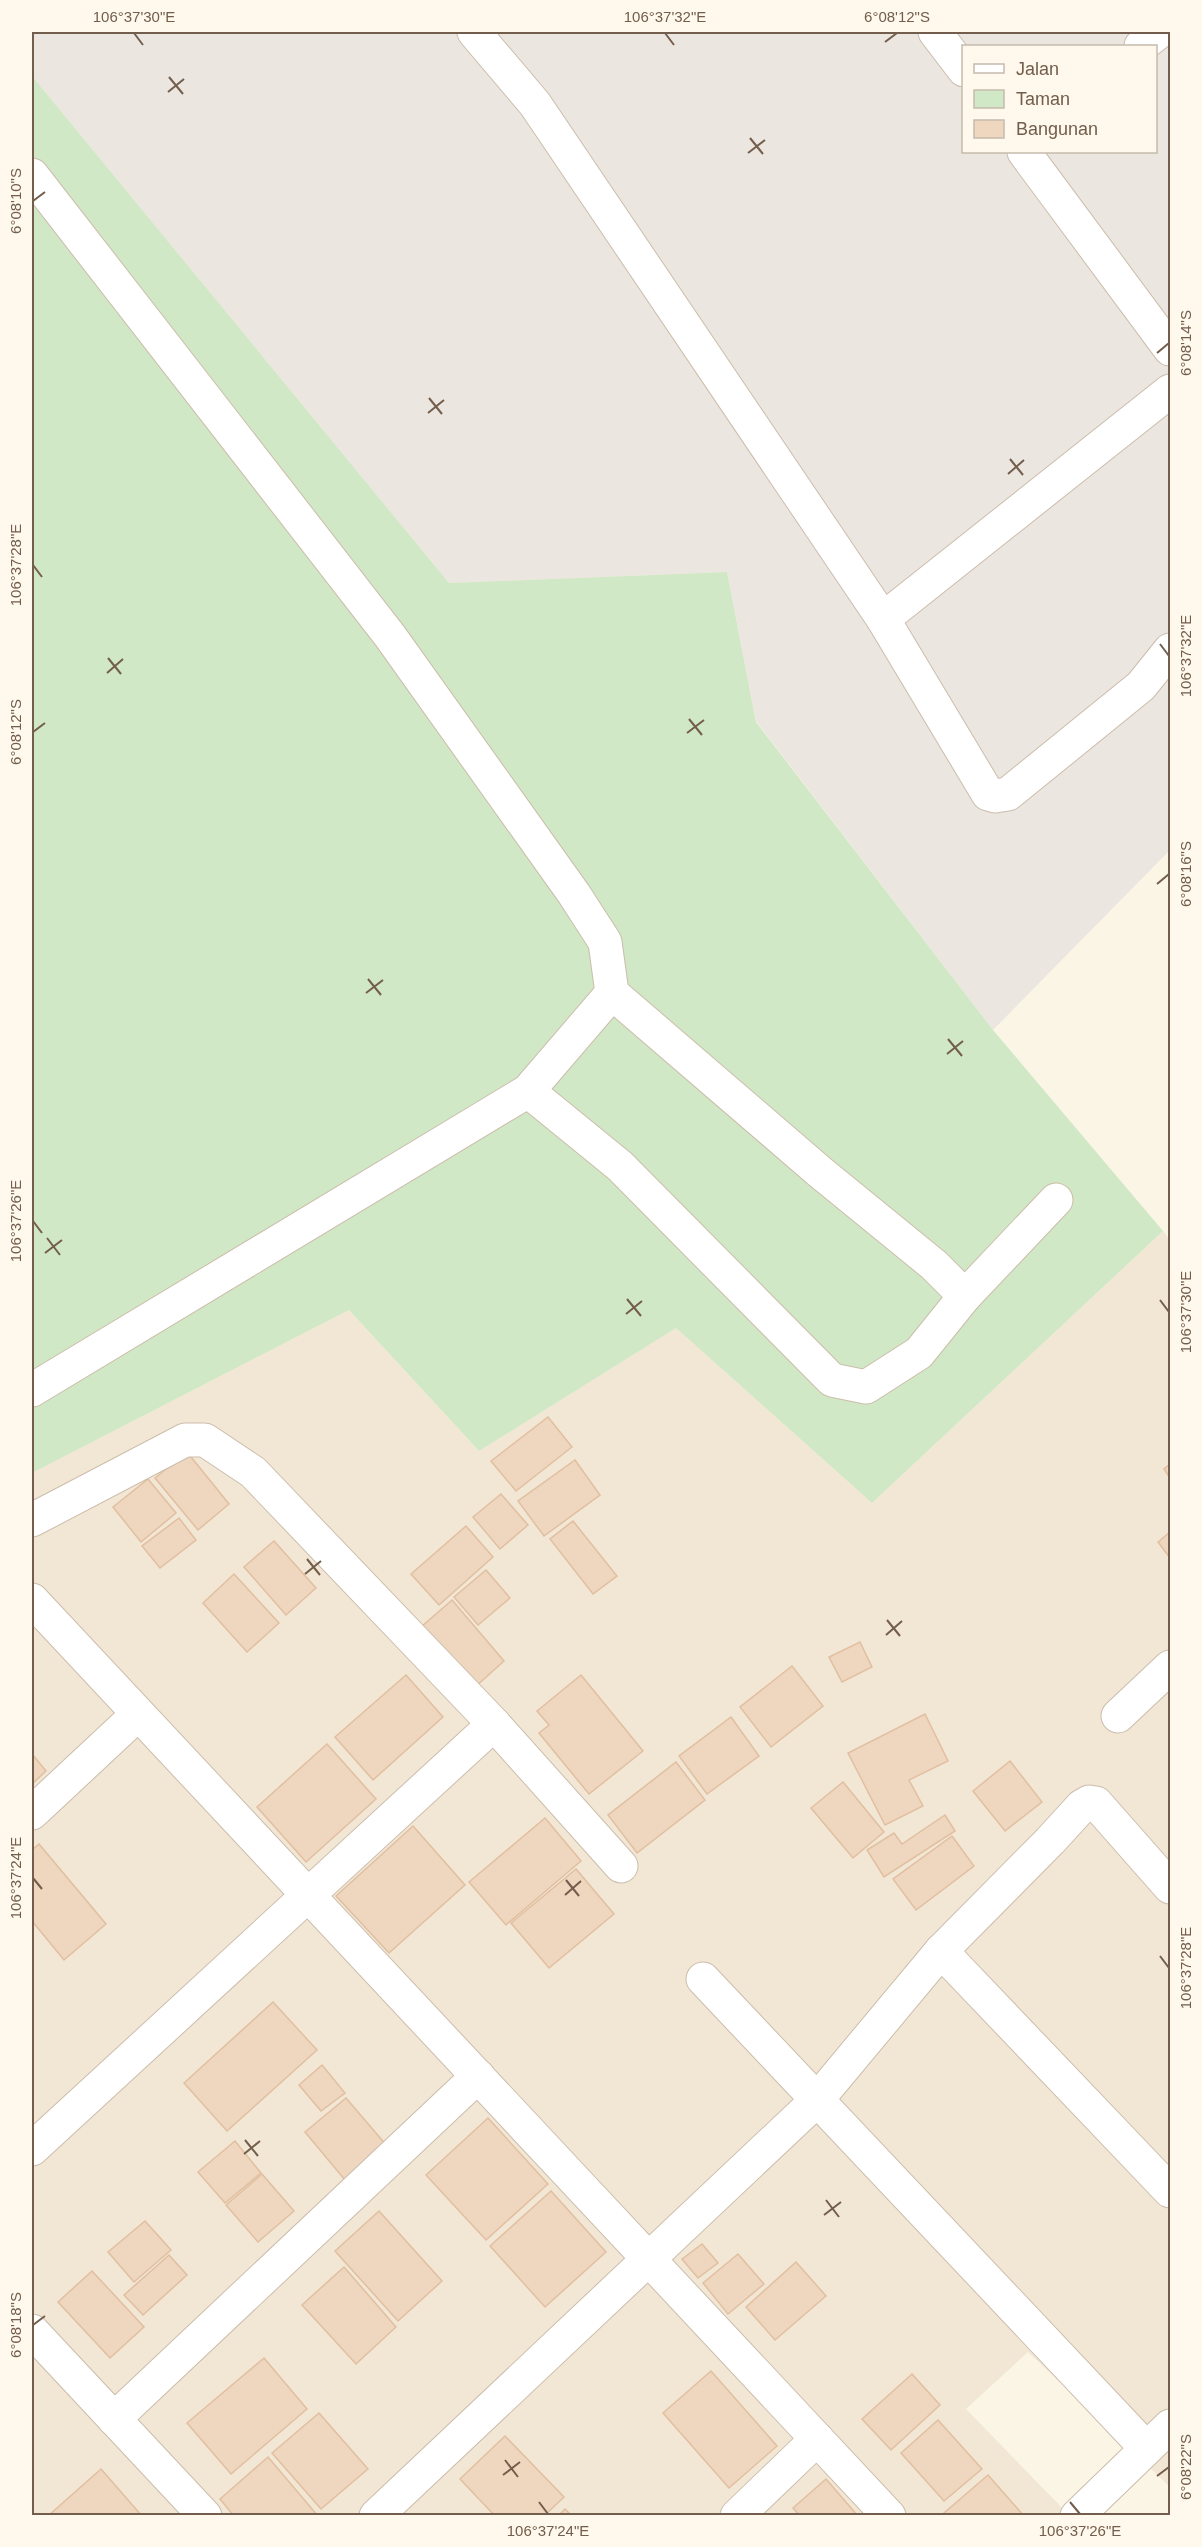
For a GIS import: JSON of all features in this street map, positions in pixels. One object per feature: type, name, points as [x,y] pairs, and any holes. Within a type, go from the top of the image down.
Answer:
[{"type":"street","points":[[474,32],[535,104],[883,619],[984,790],[995,796],[1008,794],[1141,686],[1170,650]]},
{"type":"street","points":[[935,32],[962,69]]},
{"type":"street","points":[[1142,45],[1159,32]]},
{"type":"street","points":[[1025,153],[1170,349]]},
{"type":"street","points":[[32,175],[411,665],[605,942],[612,993],[820,1172],[934,1265],[965,1296]]},
{"type":"street","points":[[883,619],[1170,391]]},
{"type":"street","points":[[32,1390],[528,1091],[612,993]]},
{"type":"street","points":[[528,1091],[620,1166],[832,1380],[866,1388],[919,1353],[965,1296],[1056,1200]]},
{"type":"street","points":[[32,1520],[185,1440],[205,1440],[253,1472],[494,1724],[621,1866]]},
{"type":"street","points":[[32,1600],[889,2516]]},
{"type":"street","points":[[1118,1716],[1170,1667]]},
{"type":"street","points":[[32,1813],[138,1714]]},
{"type":"street","points":[[32,2149],[494,1724]]},
{"type":"street","points":[[376,2516],[816,2101],[941,1951],[1082,1806],[1089,1802],[1096,1803],[1170,1887]]},
{"type":"street","points":[[941,1951],[1170,2191]]},
{"type":"street","points":[[703,1979],[1146,2448]]},
{"type":"street","points":[[114,2419],[478,2076]]},
{"type":"street","points":[[32,2331],[205,2516]]},
{"type":"street","points":[[1077,2516],[1170,2426]]},
{"type":"street","points":[[737,2516],[817,2439]]},
{"type":"shaded area","points":[[32,32],[1170,32],[1170,850],[993,1030],[756,721],[727,572],[449,583],[32,76]]},
{"type":"shaded area","points":[[1163,1231],[1170,1240],[1170,2487],[1028,2352],[966,2409],[1069,2515],[32,2516],[32,1473],[349,1310],[479,1451],[676,1328],[872,1503]]},
{"type":"green space","points":[[32,76],[449,583],[727,572],[756,722],[993,1030],[1163,1231],[872,1503],[676,1328],[479,1451],[349,1310],[32,1473]]},
{"type":"building","points":[[548,1417],[572,1447],[516,1491],[491,1461]]},
{"type":"building","points":[[187,1452],[229,1504],[198,1530],[155,1478]]},
{"type":"building","points":[[575,1460],[600,1495],[544,1536],[518,1501]]},
{"type":"building","points":[[1170,1464],[1170,1478],[1164,1469]]},
{"type":"building","points":[[148,1479],[176,1513],[141,1542],[113,1507]]},
{"type":"building","points":[[501,1494],[528,1525],[500,1549],[473,1517]]},
{"type":"building","points":[[179,1518],[196,1540],[160,1568],[142,1546]]},
{"type":"building","points":[[573,1521],[617,1576],[593,1594],[550,1539]]},
{"type":"building","points":[[466,1526],[493,1557],[439,1605],[411,1574]]},
{"type":"building","points":[[1170,1532],[1170,1558],[1158,1542]]},
{"type":"building","points":[[274,1541],[316,1588],[286,1615],[244,1567]]},
{"type":"building","points":[[486,1570],[510,1598],[478,1625],[454,1597]]},
{"type":"building","points":[[234,1574],[279,1623],[247,1652],[203,1603]]},
{"type":"building","points":[[452,1600],[504,1661],[474,1688],[421,1627]]},
{"type":"building","points":[[860,1642],[872,1667],[842,1682],[829,1657]]},
{"type":"building","points":[[792,1666],[823,1706],[771,1747],[740,1707]]},
{"type":"building","points":[[406,1675],[443,1717],[373,1780],[335,1737]]},
{"type":"building","points":[[581,1675],[643,1751],[589,1794],[539,1733],[549,1725],[537,1711]]},
{"type":"building","points":[[925,1714],[948,1761],[909,1780],[923,1806],[885,1825],[848,1753]]},
{"type":"building","points":[[731,1717],[759,1756],[707,1794],[679,1756]]},
{"type":"building","points":[[327,1744],[376,1799],[306,1862],[257,1807]]},
{"type":"building","points":[[32,1754],[46,1771],[32,1784]]},
{"type":"building","points":[[1010,1761],[1042,1802],[1005,1831],[973,1791]]},
{"type":"building","points":[[676,1762],[705,1800],[637,1853],[608,1815]]},
{"type":"building","points":[[843,1782],[884,1832],[853,1858],[811,1808]]},
{"type":"building","points":[[945,1815],[955,1831],[884,1877],[867,1850],[894,1833],[902,1844]]},
{"type":"building","points":[[545,1818],[581,1861],[506,1925],[469,1882]]},
{"type":"building","points":[[413,1826],[465,1885],[389,1953],[336,1896]]},
{"type":"building","points":[[952,1836],[974,1866],[916,1910],[893,1879]]},
{"type":"building","points":[[39,1844],[106,1924],[64,1960],[32,1921],[32,1850]]},
{"type":"building","points":[[576,1869],[614,1914],[549,1968],[511,1923]]},
{"type":"building","points":[[273,2002],[317,2050],[227,2131],[184,2083]]},
{"type":"building","points":[[322,2065],[345,2093],[321,2111],[299,2085]]},
{"type":"building","points":[[346,2098],[387,2146],[345,2180],[305,2132]]},
{"type":"building","points":[[488,2118],[548,2184],[486,2240],[426,2175]]},
{"type":"building","points":[[235,2141],[261,2173],[225,2203],[198,2172]]},
{"type":"building","points":[[262,2174],[294,2211],[258,2242],[226,2205]]},
{"type":"building","points":[[551,2191],[606,2252],[545,2307],[490,2246]]},
{"type":"building","points":[[379,2211],[442,2281],[398,2321],[335,2251]]},
{"type":"building","points":[[145,2221],[171,2250],[134,2282],[108,2252]]},
{"type":"building","points":[[702,2244],[718,2263],[698,2278],[682,2259]]},
{"type":"building","points":[[738,2254],[764,2284],[728,2314],[703,2283]]},
{"type":"building","points":[[169,2255],[187,2275],[143,2315],[124,2295]]},
{"type":"building","points":[[796,2262],[826,2296],[775,2340],[746,2307]]},
{"type":"building","points":[[344,2267],[396,2327],[356,2364],[302,2305]]},
{"type":"building","points":[[92,2271],[144,2327],[110,2358],[58,2302]]},
{"type":"building","points":[[264,2358],[307,2409],[231,2474],[187,2423]]},
{"type":"building","points":[[711,2371],[777,2446],[729,2488],[663,2413]]},
{"type":"building","points":[[912,2374],[940,2405],[891,2450],[862,2419]]},
{"type":"building","points":[[319,2413],[368,2469],[321,2509],[272,2453]]},
{"type":"building","points":[[938,2420],[982,2469],[944,2501],[901,2453]]},
{"type":"building","points":[[505,2436],[564,2497],[544,2516],[495,2516],[460,2479]]},
{"type":"building","points":[[268,2457],[318,2516],[234,2516],[220,2499]]},
{"type":"building","points":[[101,2469],[142,2516],[48,2516]]},
{"type":"building","points":[[988,2475],[1024,2516],[945,2516],[944,2513]]},
{"type":"building","points":[[826,2479],[858,2516],[800,2516],[793,2508]]},
{"type":"building","points":[[565,2509],[572,2516],[558,2516]]}]
